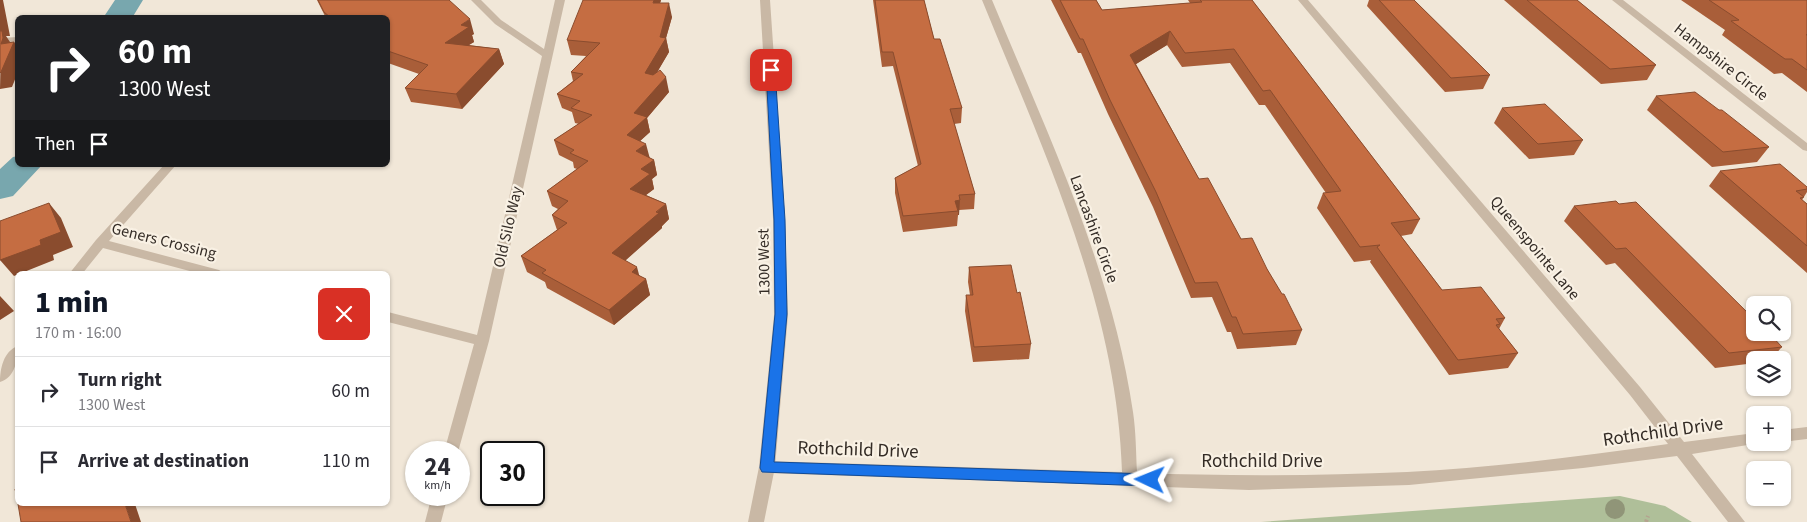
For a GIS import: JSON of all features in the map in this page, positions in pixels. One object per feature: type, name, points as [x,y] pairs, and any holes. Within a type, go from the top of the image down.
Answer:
[{"type":"street","points":[[476,0],[498,22],[548,56]]},
{"type":"street","name":"Old Silo Way","points":[[455,441],[482,340],[560,0]]},
{"type":"street","name":"1300 West","points":[[756,522],[767,468],[781,314],[779,220],[765,0]]},
{"type":"street","name":"Lancashire Circle","points":[[987,0],[1080,230],[1105,312],[1126,412],[1130,479]]},
{"type":"street","name":"Queenspointe Lane","points":[[1303,0],[1628,384],[1737,522]]},
{"type":"street","name":"Hampshire Circle","points":[[1617,0],[1807,148]]},
{"type":"street","points":[[0,41],[15,40]]},
{"type":"street","points":[[77,271],[168,167]]},
{"type":"street","name":"Geners Crossing","points":[[100,243],[207,271]]},
{"type":"street","points":[[390,317],[482,340]]},
{"type":"street","points":[[0,377],[15,355]]},
{"type":"street","points":[[1791,435],[1807,433]]},
{"type":"street","name":"Rothchild Drive","points":[[767,468],[1249,483],[1409,478],[1584,462],[1746,440]]},
{"type":"street","points":[[433,522],[437,506]]},
{"type":"path","points":[[1646,522],[1648,516]]},
{"type":"green space","points":[[1620,496],[1665,506],[1692,522],[1261,522]]},
{"type":"building","points":[[318,0],[449,0],[470,19],[461,25],[469,27],[445,43],[499,49],[456,94],[405,88],[428,65],[390,52],[390,15],[328,15]]},
{"type":"building","points":[[583,0],[654,0],[653,3],[669,3],[660,37],[666,38],[645,73],[653,75],[660,70],[666,77],[634,113],[647,117],[627,135],[646,144],[636,151],[654,160],[641,169],[650,174],[630,189],[666,204],[656,212],[659,213],[612,253],[637,267],[632,272],[646,279],[609,310],[542,273],[546,270],[521,256],[567,223],[552,215],[568,201],[547,191],[588,161],[570,153],[574,150],[554,140],[592,115],[571,108],[580,101],[557,94],[583,74],[571,72],[600,43],[567,40]]},
{"type":"building","points":[[875,0],[924,0],[934,39],[940,39],[962,108],[950,109],[975,194],[959,195],[960,200],[955,201],[958,211],[903,216],[895,178],[921,164],[893,52],[882,52]]},
{"type":"building","points":[[1060,0],[1096,0],[1102,10],[1202,2],[1200,0],[1252,0],[1420,219],[1391,223],[1442,290],[1481,287],[1505,318],[1496,319],[1500,324],[1496,325],[1518,353],[1458,360],[1377,247],[1380,245],[1360,247],[1323,193],[1341,191],[1270,90],[1263,91],[1234,49],[1185,53],[1170,31],[1130,55],[1199,179],[1208,178],[1241,239],[1252,238],[1267,269],[1282,294],[1284,294],[1302,330],[1243,334],[1236,317],[1232,317],[1217,282],[1195,283],[1156,192],[1110,100],[1083,39],[1080,39]]},
{"type":"building","points":[[1379,0],[1414,0],[1490,75],[1451,78]]},
{"type":"building","points":[[1527,0],[1577,0],[1656,65],[1610,69]]},
{"type":"building","points":[[1709,0],[1807,0],[1807,70],[1792,59],[1785,59],[1731,21],[1739,20]]},
{"type":"building","points":[[0,31],[2,31],[3,38],[1,44],[14,42],[0,73]]},
{"type":"building","points":[[1695,92],[1719,110],[1722,110],[1769,147],[1723,152],[1656,96]]},
{"type":"building","points":[[1545,104],[1583,140],[1538,144],[1502,108]]},
{"type":"building","points":[[1780,164],[1807,187],[1807,189],[1796,191],[1804,197],[1800,198],[1807,204],[1807,246],[1720,171]]},
{"type":"building","points":[[1616,201],[1619,204],[1636,202],[1746,311],[1746,341],[1776,341],[1782,347],[1729,353],[1626,248],[1616,249],[1574,206]]},
{"type":"building","points":[[49,203],[61,232],[40,240],[41,245],[0,260],[0,221]]},
{"type":"building","points":[[1011,265],[1017,293],[1020,292],[1031,344],[974,347],[966,295],[973,295],[969,267]]},
{"type":"building","points":[[18,506],[126,506],[131,522],[21,522]]},
{"type":"waterway","points":[[119,15],[129,0]]},
{"type":"waterway","points":[[0,188],[23,167]]},
{"type":"route","points":[[771,70],[779,220],[781,314],[767,468],[1150,480]]}]
